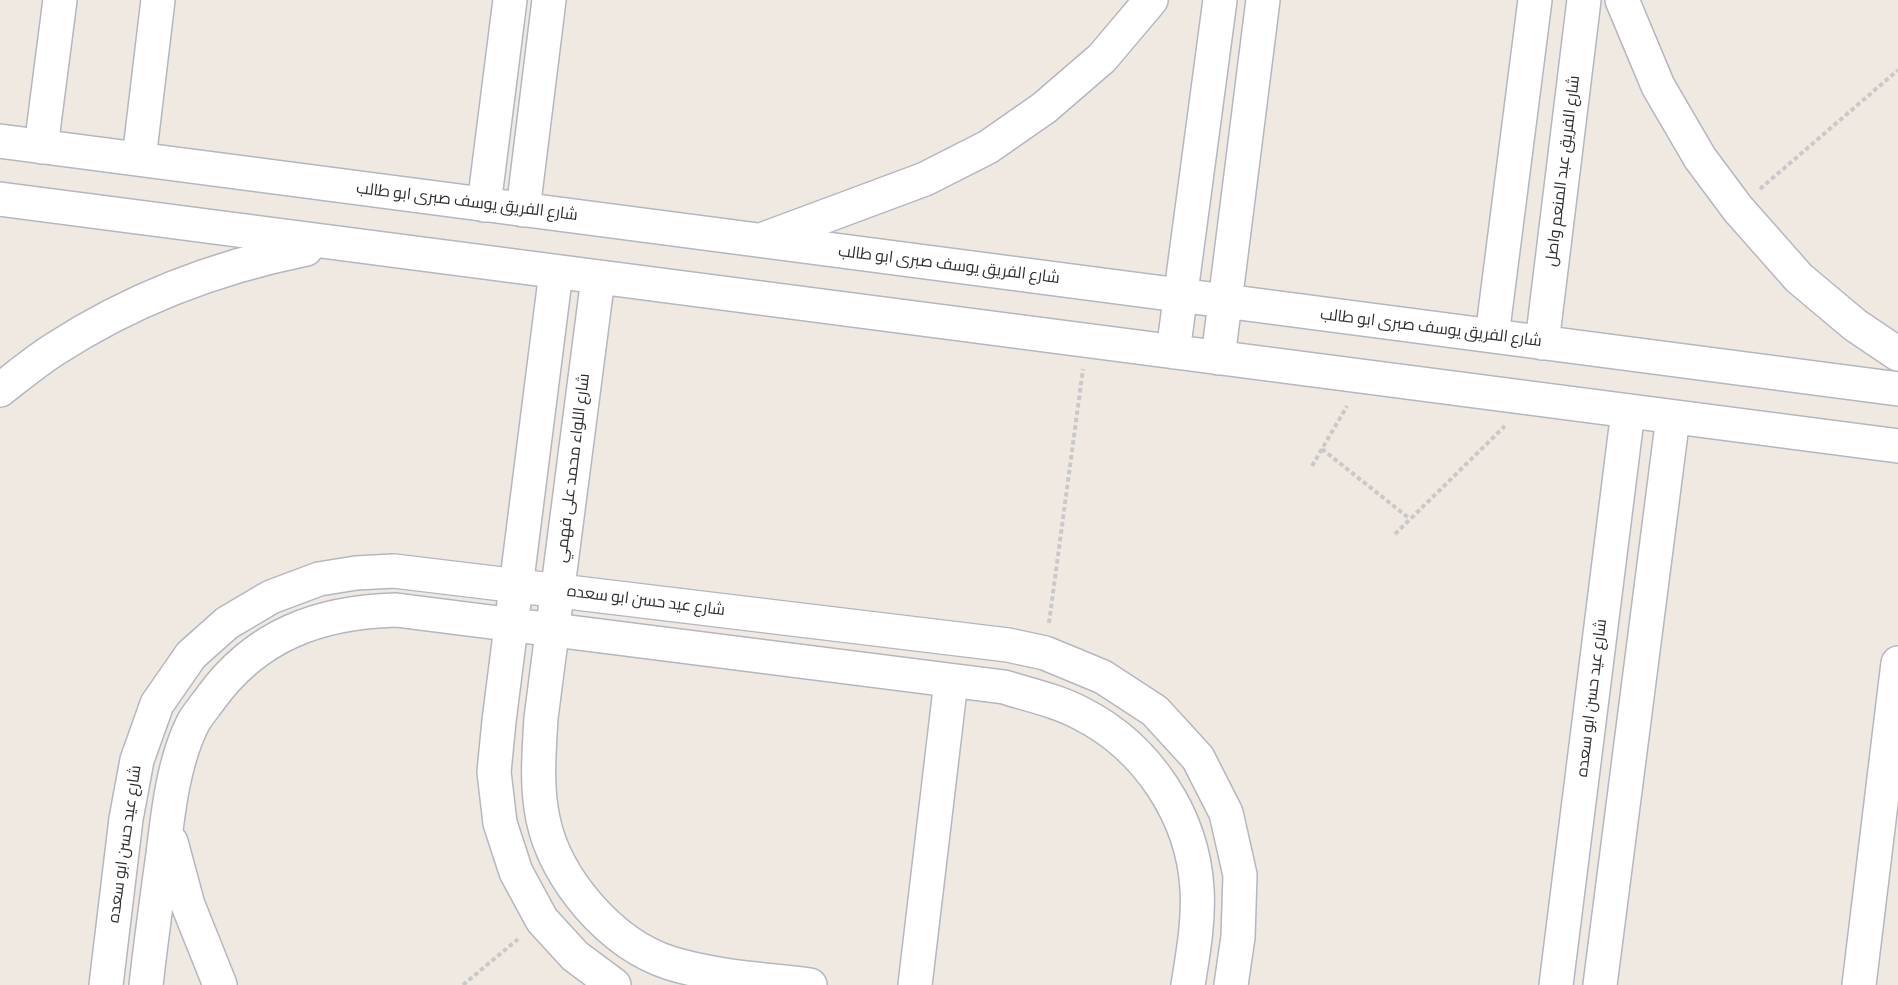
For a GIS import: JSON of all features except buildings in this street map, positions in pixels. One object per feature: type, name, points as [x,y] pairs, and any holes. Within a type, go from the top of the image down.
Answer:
[{"type":"street","points":[[41,147],[60,0]]},
{"type":"street","points":[[139,159],[158,0]]},
{"type":"street","points":[[484,205],[510,0]]},
{"type":"street","points":[[523,210],[549,0]]},
{"type":"street","points":[[759,240],[925,179],[988,147],[1044,108],[1102,58],[1151,0]]},
{"type":"street","points":[[1173,352],[1220,0]]},
{"type":"street","points":[[1218,358],[1263,0]]},
{"type":"street","points":[[1492,336],[1536,0]]},
{"type":"street","name":"شارع الفريق عبد المنعم واصل","points":[[1542,343],[1584,0]]},
{"type":"street","points":[[1622,0],[1658,86],[1700,158],[1738,209],[1799,278],[1855,325],[1898,354]]},
{"type":"street","name":"شارع الفريق يوسف صبرى ابو طالب","points":[[0,141],[1898,389]]},
{"type":"street","points":[[0,199],[1898,446]]},
{"type":"street","points":[[0,390],[56,349],[120,312],[188,281],[258,259],[331,243]]},
{"type":"street","points":[[556,272],[494,772],[503,833],[516,872],[542,920],[575,956],[614,985]]},
{"type":"street","name":"شارع اللواء محمد على فهمي","points":[[598,278],[541,718],[538,770],[543,819],[560,866],[588,907],[625,940],[669,962],[718,973],[810,985]]},
{"type":"street","name":"شارع عيد حسن ابو سعده","points":[[1556,985],[1628,411]]},
{"type":"street","points":[[1600,985],[1673,417]]},
{"type":"street","name":"شارع عيد حسن ابو سعده","points":[[106,985],[126,819],[137,760],[157,704],[191,655],[227,623],[262,602],[319,579],[356,573],[394,571],[1008,645],[1045,653],[1103,677],[1155,711],[1197,758],[1226,813],[1240,874],[1238,938],[1231,985]]},
{"type":"street","points":[[319,579],[329,617]]},
{"type":"street","points":[[146,985],[175,772],[194,721],[226,677],[256,650],[290,631],[329,617],[362,611],[396,610],[1004,687],[1082,713],[1119,737],[1150,768],[1174,805],[1190,846],[1197,890],[1195,933],[1188,985]]},
{"type":"street","points":[[762,656],[768,616]]},
{"type":"street","points":[[813,663],[819,622]]},
{"type":"street","points":[[191,655],[226,677]]},
{"type":"street","points":[[1859,985],[1898,663]]},
{"type":"street","points":[[915,985],[951,681]]},
{"type":"street","points":[[126,819],[167,825]]},
{"type":"street","points":[[167,825],[188,905],[220,985]]},
{"type":"path","points":[[1738,209],[1898,70]]},
{"type":"path","points":[[1045,653],[1087,342]]},
{"type":"path","points":[[1312,466],[1365,377]]},
{"type":"path","points":[[1395,534],[1533,399]]},
{"type":"path","points":[[1322,449],[1410,519]]},
{"type":"path","points":[[463,985],[542,920]]}]
